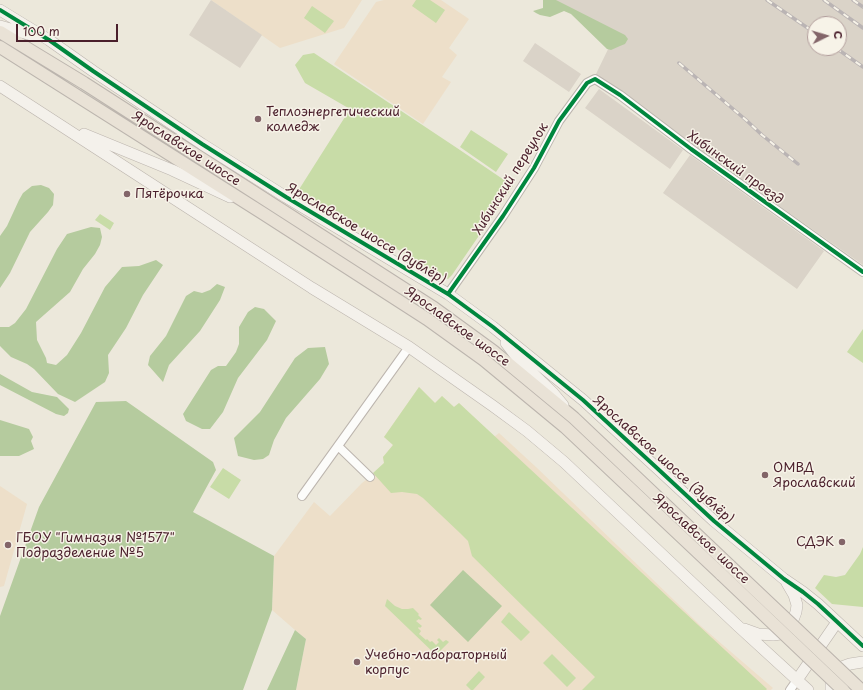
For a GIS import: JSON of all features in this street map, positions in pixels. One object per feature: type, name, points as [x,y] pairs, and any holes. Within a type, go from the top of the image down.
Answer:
[{"type":"main road","name":"Ярославское шоссе","points":[[0,32],[91,88],[434,308],[493,351],[574,418],[843,690]]},
{"type":"main road","name":"Ярославское шоссе","points":[[0,47],[427,319],[484,360],[565,427],[861,690]]},
{"type":"street","name":"Ярославское шоссе (дублёр)","points":[[0,10],[49,40],[202,144],[286,197],[448,294],[493,327],[583,400],[714,521],[784,579],[813,600],[863,646]]},
{"type":"street","points":[[0,26],[49,40]]},
{"type":"street","name":"Хибинский переулок","points":[[448,294],[503,216],[534,168],[559,121],[587,83],[595,79]]},
{"type":"street","name":"Хибинский проезд","points":[[595,79],[697,154],[863,272]]},
{"type":"street","points":[[0,86],[312,288],[409,348],[527,431],[564,462],[808,690]]},
{"type":"street","points":[[59,125],[172,170],[264,214]]},
{"type":"street","points":[[493,327],[519,360],[553,393],[574,418]]},
{"type":"street","points":[[302,496],[409,348]]},
{"type":"street","points":[[338,446],[370,477]]},
{"type":"street","points":[[738,626],[746,631],[767,635],[781,634],[787,629],[793,620],[797,605],[790,586],[784,579]]},
{"type":"street","points":[[790,690],[837,622]]},
{"type":"street","points":[[831,690],[831,683],[839,668],[850,664],[863,662]]},
{"type":"shaded area","points":[[211,0],[362,0],[344,28],[280,48]]},
{"type":"shaded area","points":[[211,0],[262,35],[240,68],[189,35]]},
{"type":"shaded area","points":[[384,0],[441,0],[469,19],[449,48],[457,55],[442,77],[451,82],[423,124],[334,64],[376,2]]},
{"type":"shaded area","points":[[555,0],[863,0],[863,265],[595,76],[614,37]]},
{"type":"shaded area","points":[[535,43],[581,74],[569,92],[523,61]]},
{"type":"shaded area","points":[[599,89],[683,150],[670,169],[585,108]]},
{"type":"shaded area","points":[[690,155],[824,251],[797,289],[663,193]]},
{"type":"shaded area","points":[[419,387],[435,403],[442,396],[454,407],[459,403],[494,437],[499,433],[702,627],[773,688],[771,690],[296,690],[306,639],[272,610],[274,556],[314,502],[330,516],[384,463],[383,457],[393,445],[384,437]]},
{"type":"shaded area","name":"ГБОУ \"Гимназия №1577\" Подразделение №5","points":[[0,486],[27,504],[4,586],[0,587]]},
{"type":"green space","points":[[416,0],[430,0],[445,10],[436,23],[412,6]]},
{"type":"green space","points":[[543,0],[556,0],[625,35],[628,39],[625,44],[611,50],[607,49],[571,14],[564,11],[550,17],[540,15],[533,11],[543,8]]},
{"type":"green space","points":[[312,6],[334,21],[325,33],[304,18]]},
{"type":"green space","points":[[314,53],[513,186],[448,279],[298,191],[350,109],[305,83],[295,65],[303,55]]},
{"type":"green space","points":[[471,130],[508,154],[496,172],[460,147]]},
{"type":"green space","points":[[41,185],[49,188],[54,194],[53,205],[30,232],[10,273],[0,288],[0,236],[7,226],[23,193],[32,186]]},
{"type":"green space","points":[[100,214],[114,223],[110,230],[95,220]]},
{"type":"green space","points":[[91,227],[100,228],[102,237],[95,254],[83,269],[70,292],[36,322],[37,340],[47,363],[56,365],[67,355],[81,333],[105,287],[122,267],[139,266],[156,260],[163,265],[143,295],[126,328],[108,355],[109,373],[105,382],[75,402],[58,394],[34,369],[11,357],[0,346],[0,327],[9,327],[15,323],[26,309],[57,249],[67,234]]},
{"type":"green space","points":[[217,284],[225,287],[220,300],[200,331],[169,365],[163,382],[148,365],[150,356],[166,336],[186,296],[194,291],[202,293],[210,290]]},
{"type":"green space","points":[[255,307],[264,309],[276,321],[267,340],[238,378],[223,412],[210,429],[202,429],[186,421],[183,414],[211,370],[218,366],[226,366],[236,352],[239,344],[239,327],[248,312]]},
{"type":"green space","points":[[863,329],[863,363],[847,352]]},
{"type":"green space","points":[[325,347],[329,364],[320,379],[286,418],[274,440],[269,455],[263,459],[254,460],[238,456],[234,438],[260,412],[295,358],[308,348]]},
{"type":"green space","points":[[0,374],[32,392],[57,397],[69,409],[68,413],[64,416],[56,414],[0,385]]},
{"type":"green space","points":[[419,387],[435,403],[442,396],[454,407],[459,403],[767,689],[582,690],[595,677],[472,556],[468,541],[423,498],[417,494],[402,492],[391,493],[373,473],[384,463],[383,457],[393,445],[384,437]]},
{"type":"green space","points":[[126,401],[213,462],[216,470],[193,512],[274,556],[272,610],[243,690],[0,690],[0,616],[39,507],[96,402]]},
{"type":"green space","points":[[0,420],[29,429],[33,437],[31,441],[34,449],[19,456],[0,456]]},
{"type":"green space","points":[[223,468],[241,480],[229,499],[210,487]]},
{"type":"green space","points":[[863,547],[863,607],[832,604],[815,588],[824,575],[836,577],[845,575],[860,554]]},
{"type":"green space","points":[[463,570],[502,606],[468,642],[430,605]]},
{"type":"green space","points":[[387,599],[395,606],[402,609],[413,608],[419,614],[418,615],[422,619],[416,621],[422,626],[418,628],[421,631],[419,634],[426,640],[427,639],[430,642],[432,641],[436,645],[439,642],[437,640],[439,638],[443,642],[446,640],[449,642],[436,655],[385,606]]},
{"type":"green space","points":[[509,612],[530,632],[521,641],[501,622]]},
{"type":"green space","points":[[295,630],[306,639],[296,690],[267,690]]},
{"type":"green space","points":[[552,654],[576,678],[567,687],[543,663]]},
{"type":"green space","points":[[479,671],[485,677],[473,690],[471,690],[466,685]]},
{"type":"railway","points":[[767,0],[807,28]]},
{"type":"railway","points":[[824,0],[863,28]]},
{"type":"railway","points":[[853,0],[863,7]]},
{"type":"railway","points":[[847,56],[863,67]]},
{"type":"railway","points":[[679,63],[798,164]]},
{"type":"cycle path","points":[[0,10],[49,40],[202,144],[286,197],[448,294],[493,327],[583,400],[714,521],[784,579],[818,604],[863,646]]},
{"type":"cycle path","points":[[448,294],[503,216],[534,168],[559,121],[587,83],[595,79],[620,95],[691,149],[863,272]]},
{"type":"place","name":"Теплоэнергетический колледж","points":[[258,119]]},
{"type":"place","name":"Пятёрочка","points":[[127,194]]},
{"type":"place","name":"ОМВД Ярославский","points":[[765,475]]},
{"type":"place","name":"СДЭК","points":[[842,542]]},
{"type":"place","name":"ГБОУ \"Гимназия №1577\" Подразделение №5","points":[[8,545]]},
{"type":"place","name":"Учебно-лабораторный корпус","points":[[357,662]]}]
